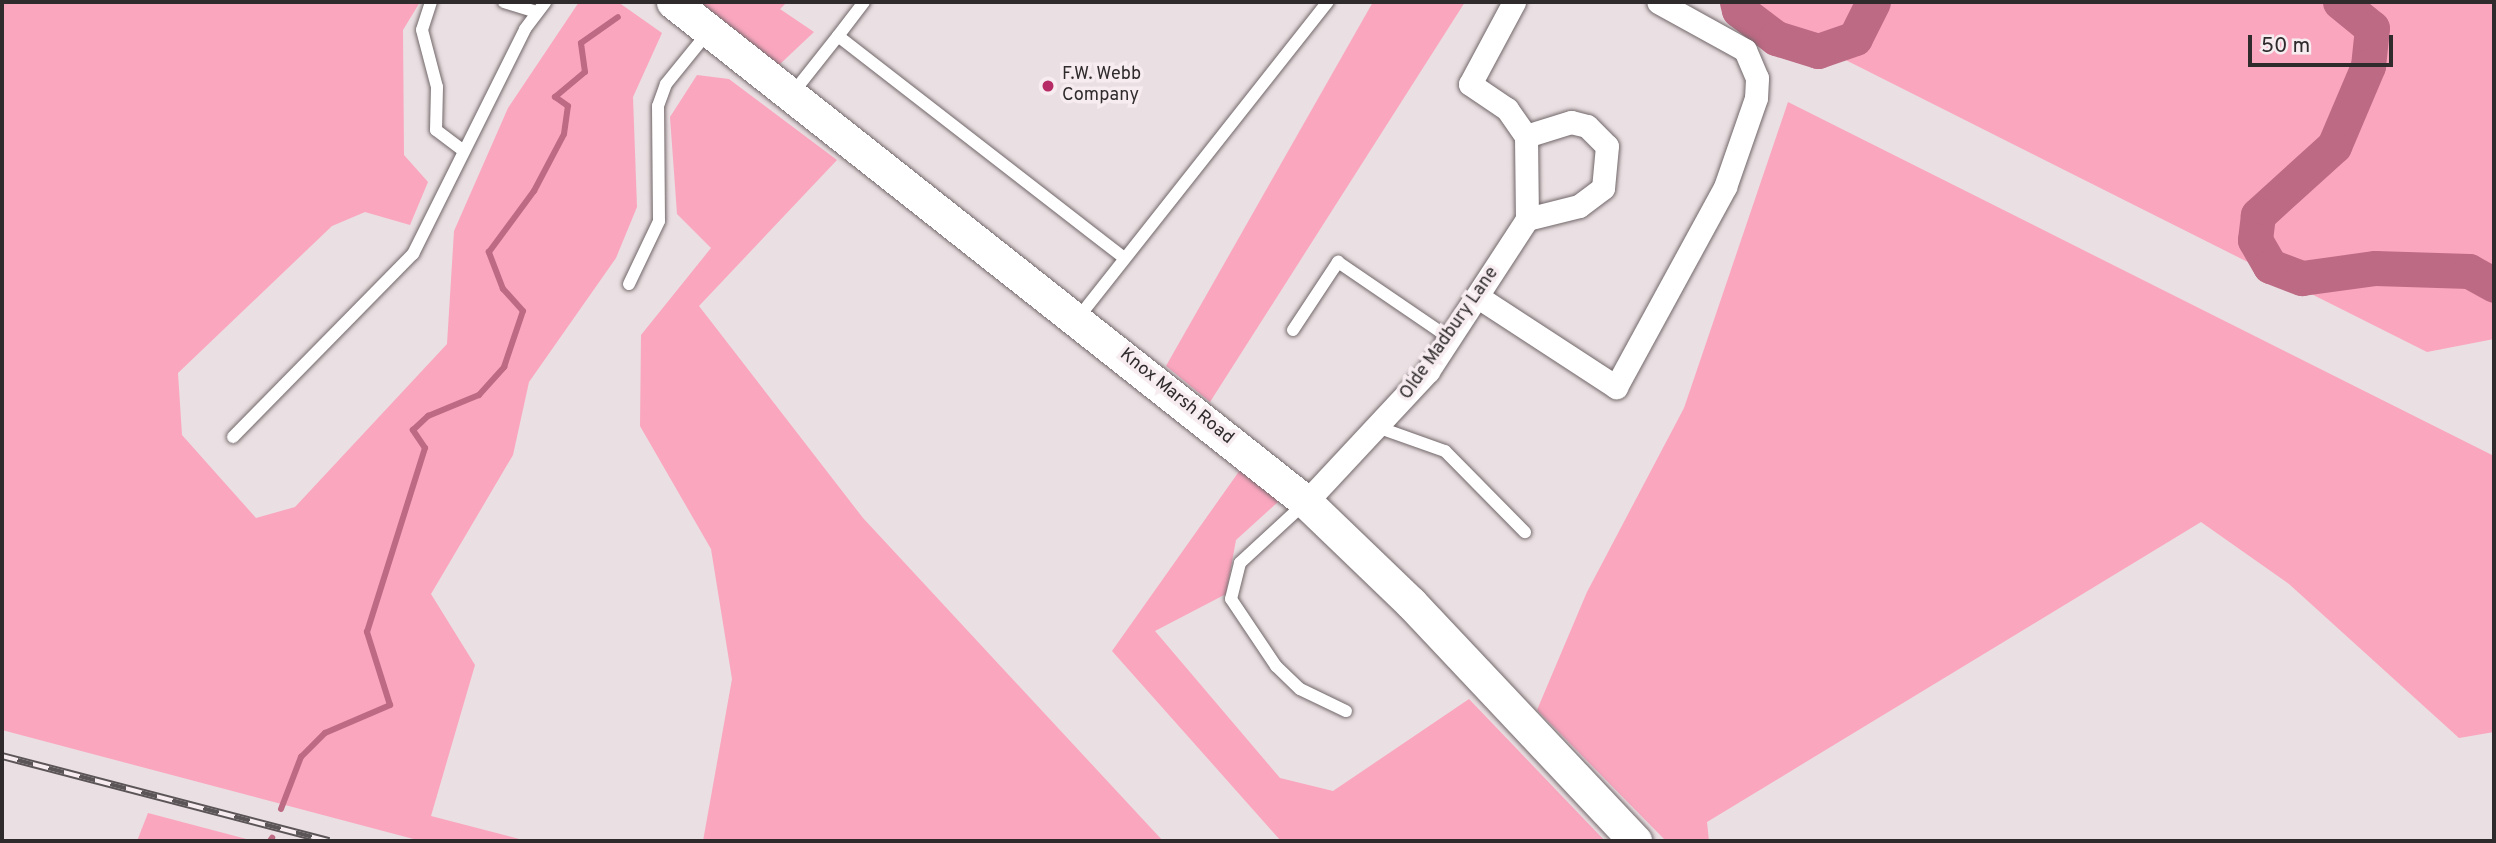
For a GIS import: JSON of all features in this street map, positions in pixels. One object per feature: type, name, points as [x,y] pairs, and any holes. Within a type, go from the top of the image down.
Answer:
[{"type":"main road","name":"Knox Marsh Road","points":[[673,2],[1077,318],[1306,502],[1411,603],[1635,841]]},
{"type":"street","points":[[1514,2],[1470,84],[1507,109],[1526,136],[1527,219],[1594,198],[1610,161],[1607,146],[1587,125],[1556,123],[1526,136]]},
{"type":"street","points":[[1478,297],[1616,387],[1726,187],[1756,97],[1757,78],[1745,50],[1657,2]]},
{"type":"street","name":"Olde Madbury Lane","points":[[1306,502],[1380,428],[1451,339],[1527,219]]},
{"type":"lane","points":[[431,2],[422,30],[437,87],[436,130],[463,150]]},
{"type":"lane","points":[[233,437],[413,254],[463,150],[541,7],[504,2]]},
{"type":"lane","points":[[792,94],[864,2]]},
{"type":"lane","points":[[1077,318],[1322,4]]},
{"type":"lane","points":[[629,284],[659,221],[658,106],[666,84],[709,31]]},
{"type":"lane","points":[[838,36],[1124,258]]},
{"type":"lane","points":[[1293,330],[1338,262],[1451,339]]},
{"type":"lane","points":[[1380,428],[1444,451],[1525,533]]},
{"type":"lane","points":[[1306,502],[1247,554],[1231,598],[1276,666],[1300,689],[1346,711]]},
{"type":"shaded area","points":[[2,2],[420,2],[403,30],[404,155],[428,182],[410,225],[365,212],[332,226],[178,373],[182,435],[256,518],[295,507],[447,344],[454,231],[508,108],[579,2],[618,2],[662,33],[633,97],[637,207],[616,258],[529,382],[513,455],[431,594],[475,665],[431,816],[527,841],[421,841],[2,730]]},
{"type":"shaded area","points":[[700,2],[787,2],[780,9],[814,32],[779,65]]},
{"type":"shaded area","points":[[1373,2],[1465,2],[1210,402],[1166,366]]},
{"type":"shaded area","points":[[1730,2],[2494,2],[2494,339],[2427,352]]},
{"type":"shaded area","points":[[697,75],[729,79],[837,160],[699,306],[863,518],[1163,841],[703,841],[732,679],[711,549],[640,426],[641,335],[711,248],[677,214],[670,117]]},
{"type":"shaded area","points":[[1788,102],[2494,456],[2494,732],[2459,738],[2289,584],[2201,522],[1707,822],[1709,841],[1666,841],[1537,710],[1587,592],[1684,408]]},
{"type":"shaded area","points":[[1240,470],[1279,501],[1236,540],[1226,594],[1155,631],[1280,778],[1333,791],[1469,699],[1605,841],[1281,841],[1112,651]]},
{"type":"shaded area","points":[[148,813],[254,841],[137,841]]},
{"type":"waterway","points":[[1737,2],[1739,10],[1776,38],[1818,51],[1855,38],[1873,2]]},
{"type":"waterway","points":[[2340,2],[2372,28],[2368,66],[2334,146],[2258,215],[2255,240],[2270,266],[2302,278],[2375,268],[2469,271],[2494,285]]},
{"type":"waterway","points":[[281,809],[301,757],[325,733],[390,705],[367,632],[425,448],[413,430],[428,416],[479,395],[504,367],[523,311],[503,289],[489,252],[534,191],[564,134],[568,106],[555,97],[585,72],[581,43],[618,17]]},
{"type":"railway","points":[[2,756],[329,841]]},
{"type":"place","name":"F.W. Webb Company","points":[[1048,86]]}]
